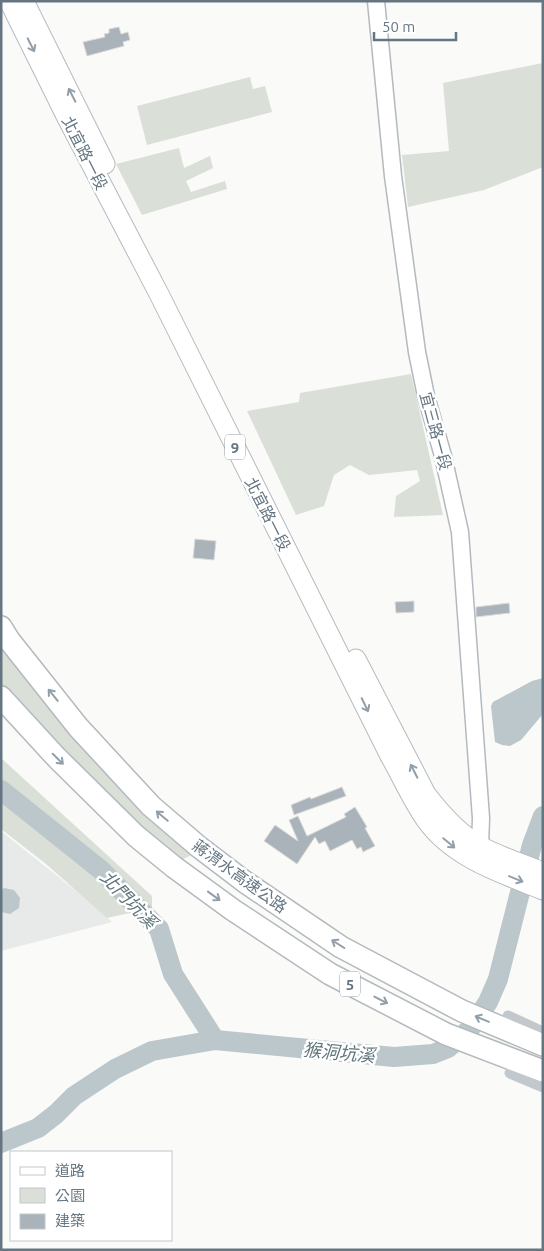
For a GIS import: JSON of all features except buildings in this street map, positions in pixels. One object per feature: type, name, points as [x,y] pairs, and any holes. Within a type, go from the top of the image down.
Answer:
[{"type":"highway","name":"蔣渭水高速公路","points":[[1,627],[9,640],[78,726],[151,806],[199,847],[245,882],[341,947],[462,1011],[543,1045]]},
{"type":"highway","name":"蔣渭水高速公路","points":[[1,697],[70,771],[136,836],[174,867],[233,910],[330,974],[446,1034],[543,1072]]},
{"type":"main road","name":"北宜路一段","points":[[9,1],[390,756],[428,822],[455,847],[485,857]]},
{"type":"main road","name":"北宜路一段","points":[[24,1],[301,553],[426,794],[440,813],[485,857]]},
{"type":"main road","name":"9","points":[[485,857],[543,872]]},
{"type":"main road","name":"9","points":[[485,857],[543,890]]},
{"type":"street","name":"宜三路一段","points":[[376,1],[392,176],[417,352],[460,532],[485,857]]},
{"type":"street","points":[[508,1016],[543,1032]]},
{"type":"street","points":[[510,1073],[543,1087]]},
{"type":"shaded area","points":[[543,678],[543,714],[521,740],[510,746],[495,742],[491,706],[493,702],[532,681]]},
{"type":"shaded area","points":[[1,831],[96,907],[112,922],[1,951]]},
{"type":"shaded area","points":[[4,888],[14,890],[20,898],[19,908],[10,914],[1,912],[1,890]]},
{"type":"green space","points":[[543,63],[543,167],[484,190],[408,207],[402,155],[449,151],[443,83]]},
{"type":"green space","points":[[250,77],[253,89],[265,86],[272,112],[147,145],[137,106]]},
{"type":"green space","points":[[179,148],[184,168],[210,156],[213,168],[186,181],[191,192],[225,181],[227,189],[142,215],[116,164]]},
{"type":"green space","points":[[411,374],[443,515],[394,517],[396,496],[420,481],[417,470],[369,475],[350,465],[334,475],[324,506],[296,515],[247,411],[299,402],[300,393]]},
{"type":"green space","points":[[1,642],[194,854],[179,861],[140,830],[27,716],[1,686]]},
{"type":"green space","points":[[1,758],[152,896],[152,908],[107,918],[46,864],[1,829]]},
{"type":"waterway","name":"北門坑溪","points":[[1,790],[101,870],[159,929],[173,974],[215,1040]]},
{"type":"waterway","name":"猴洞坑溪","points":[[1,1143],[38,1128],[74,1096],[115,1069],[152,1051],[215,1040],[394,1057],[433,1054],[448,1048],[470,1029],[488,1002],[498,979],[532,845],[543,816]]}]
